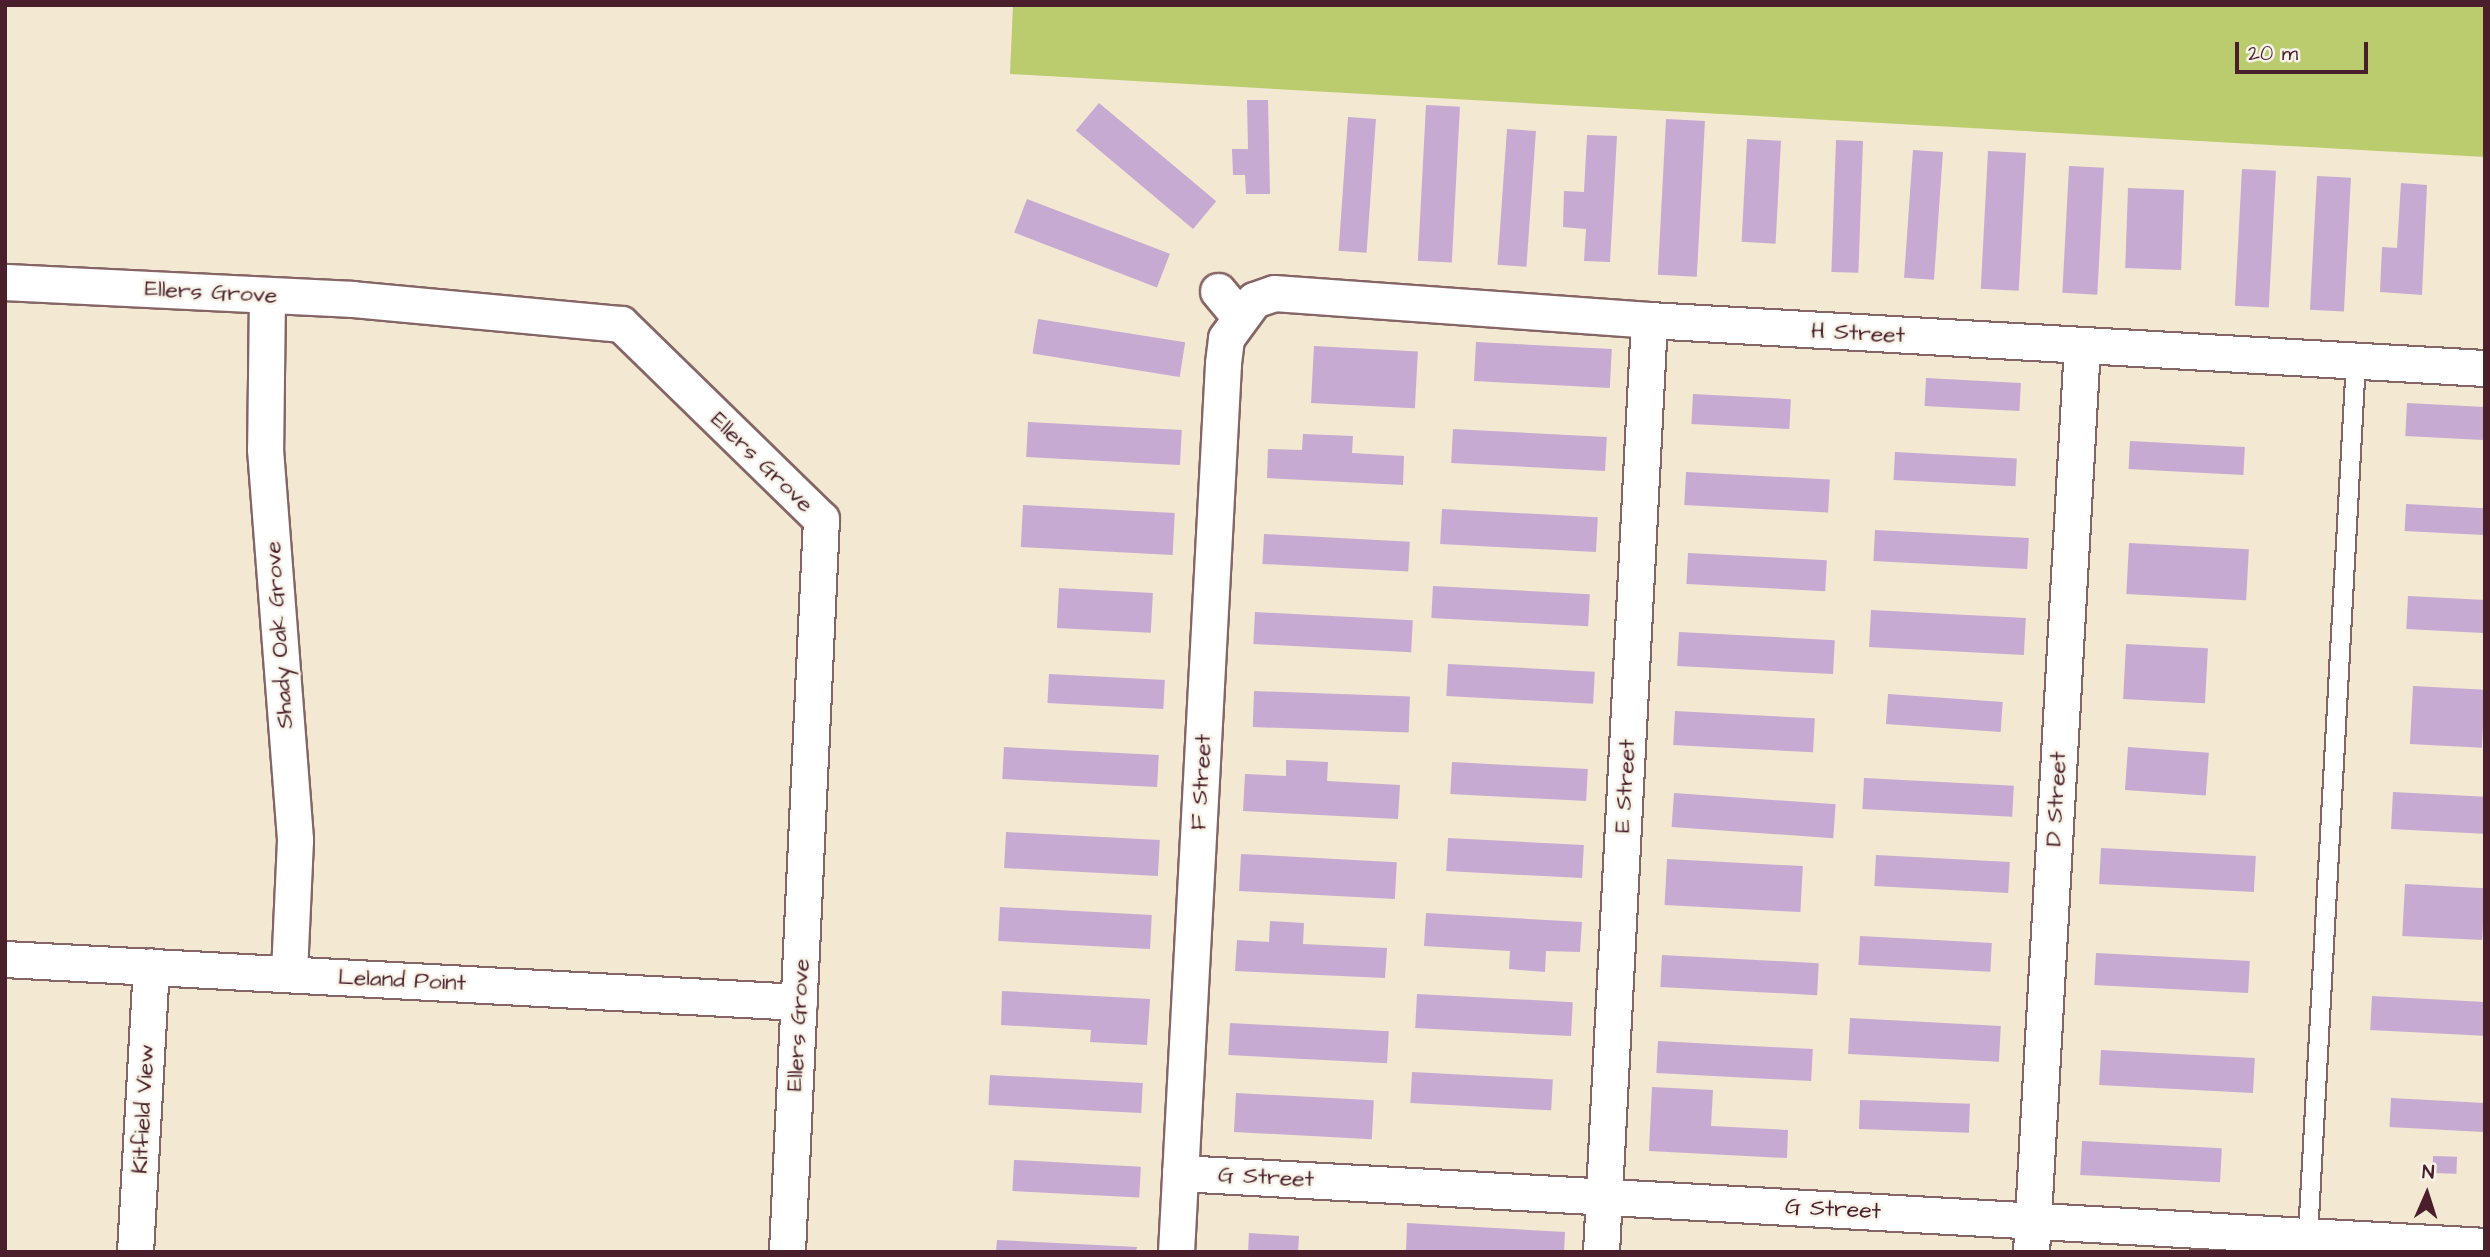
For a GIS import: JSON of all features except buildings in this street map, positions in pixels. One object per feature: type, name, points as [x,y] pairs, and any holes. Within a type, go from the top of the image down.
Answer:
[{"type":"street","name":"Ellers Grove","points":[[5,282],[267,295],[621,324],[821,519],[787,1252]]},
{"type":"street","name":"H Street","points":[[1229,304],[1274,293],[1648,320],[2485,368]]},
{"type":"street","name":"Shady Oak Grove","points":[[267,295],[265,449],[295,840],[289,974]]},
{"type":"street","name":"F Street","points":[[1176,1252],[1223,363],[1229,304]]},
{"type":"street","name":"E Street","points":[[1601,1252],[1648,320]]},
{"type":"street","name":"D Street","points":[[2032,1236],[2082,346]]},
{"type":"street","name":"Leland Point","points":[[5,959],[799,1002]]},
{"type":"street","name":"Kitfield View","points":[[135,1252],[151,966]]},
{"type":"street","name":"G Street","points":[[1180,1173],[1604,1196],[2032,1236],[2308,1236],[2485,1247]]},
{"type":"lane","points":[[2308,1236],[2356,362]]},
{"type":"green space","points":[[1013,5],[2485,5],[2485,157],[1010,74]]}]
